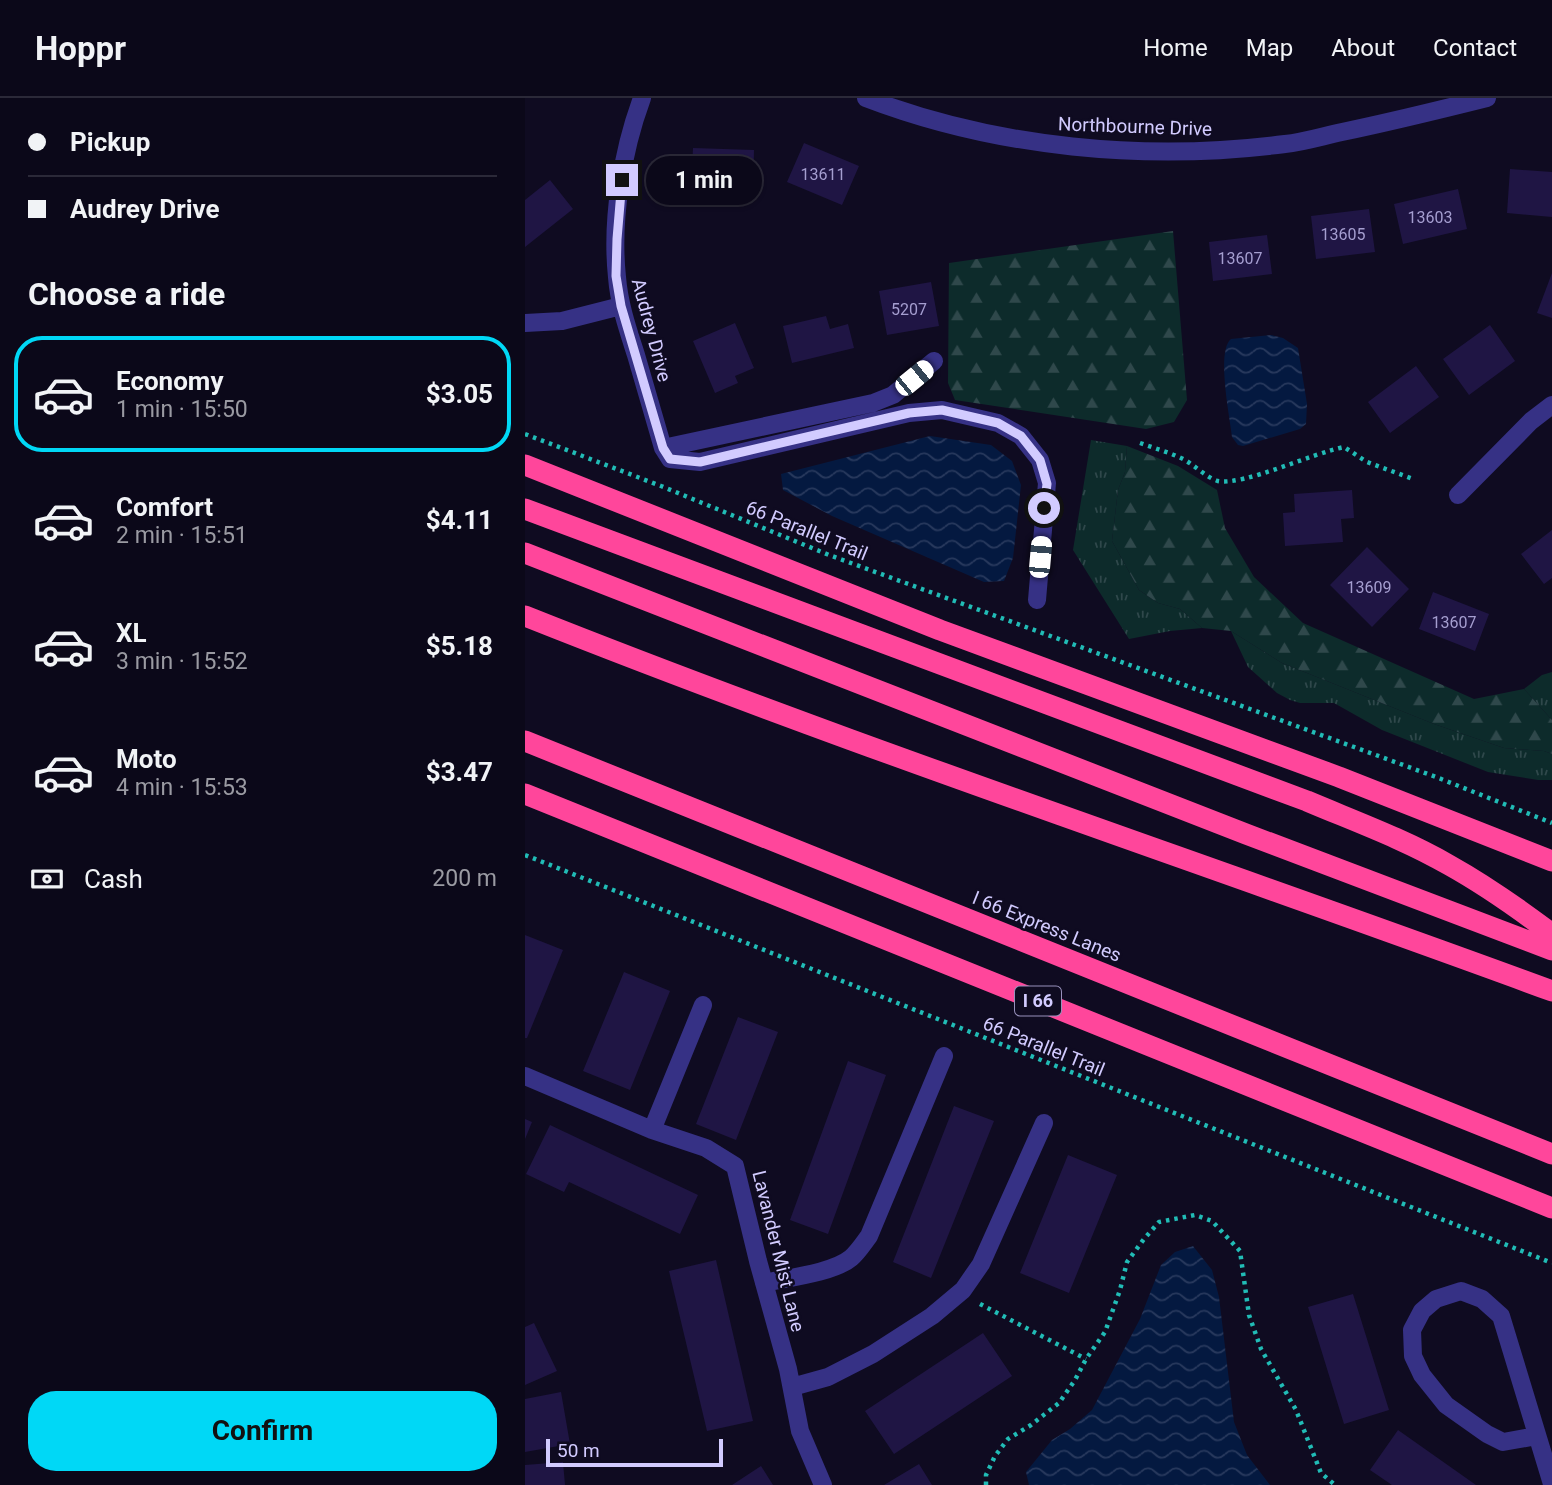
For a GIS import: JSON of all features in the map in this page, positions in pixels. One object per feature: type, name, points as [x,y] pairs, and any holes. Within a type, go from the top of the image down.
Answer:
[{"type":"highway","points":[[525,465],[928,625],[1339,777],[1552,861]]},
{"type":"highway","points":[[525,509],[1307,800],[1447,864],[1491,890],[1552,934]]},
{"type":"highway","points":[[525,553],[1246,834],[1552,950]]},
{"type":"highway","points":[[525,617],[775,713],[1552,991]]},
{"type":"highway","name":"I 66 Express Lanes","points":[[525,741],[1552,1154]]},
{"type":"highway","name":"I 66","points":[[525,794],[1552,1208]]},
{"type":"street","name":"Audrey Drive","points":[[642,98],[630,136],[619,197],[616,276],[621,306],[663,448]]},
{"type":"street","name":"Northbourne Drive","points":[[866,98],[947,123],[1030,141],[1080,147],[1199,153],[1287,144],[1487,98]]},
{"type":"street","points":[[525,323],[562,321],[621,306]]},
{"type":"street","points":[[934,361],[893,395],[873,403],[663,448],[670,459],[700,462],[909,413],[942,410],[998,423],[1021,436],[1028,444],[1040,460],[1047,484],[1037,600]]},
{"type":"street","points":[[1458,495],[1505,446],[1552,405]]},
{"type":"street","points":[[652,1130],[703,1005]]},
{"type":"street","points":[[764,1283],[848,1261],[858,1251],[869,1236],[944,1056]]},
{"type":"street","name":"Lavander Mist Lane","points":[[525,1076],[652,1130],[706,1148],[736,1166],[792,1387],[800,1431],[823,1485]]},
{"type":"street","points":[[792,1387],[828,1377],[873,1354],[932,1316],[963,1290],[981,1264],[1044,1124]]},
{"type":"street","points":[[1537,1436],[1503,1442],[1487,1434],[1446,1405],[1422,1375],[1413,1356],[1412,1330],[1422,1311],[1436,1299],[1461,1291],[1482,1299],[1501,1316],[1552,1484]]},
{"type":"path","name":"66 Parallel Trail","points":[[525,434],[829,555],[1436,777],[1552,823]]},
{"type":"path","points":[[1140,443],[1181,458],[1215,480],[1227,482],[1246,479],[1328,450],[1344,447],[1367,462],[1413,479]]},
{"type":"path","name":"66 Parallel Trail","points":[[525,855],[1552,1263]]},
{"type":"path","points":[[986,1485],[986,1475],[1007,1439],[1031,1425],[1059,1403],[1075,1380],[1105,1332],[1127,1262],[1159,1222],[1195,1215],[1212,1221],[1240,1251],[1249,1315],[1261,1349],[1296,1410],[1321,1473],[1335,1485]]},
{"type":"path","points":[[980,1304],[1086,1359]]},
{"type":"green space","points":[[1173,231],[1187,400],[1174,422],[1146,429],[955,400],[948,383],[949,263]]},
{"type":"green space","points":[[1091,440],[1127,446],[1112,541],[1139,590],[1158,603],[1180,609],[1202,628],[1129,639],[1073,550]]},
{"type":"green space","points":[[1127,446],[1178,466],[1217,490],[1225,528],[1254,577],[1303,623],[1474,699],[1524,689],[1552,720],[1552,754],[1504,748],[1434,724],[1282,663],[1231,631],[1202,628],[1180,609],[1158,603],[1139,590],[1112,541]]},
{"type":"green space","points":[[1231,631],[1282,663],[1434,724],[1504,748],[1552,754],[1552,780],[1488,772],[1382,730],[1334,703],[1300,703],[1290,700],[1277,693],[1248,667]]},
{"type":"green space","points":[[1552,672],[1552,720],[1524,689],[1542,675]]},
{"type":"water","points":[[1271,335],[1283,338],[1298,348],[1307,404],[1306,424],[1300,429],[1243,446],[1238,445],[1232,437],[1227,401],[1224,370],[1227,346],[1231,339]]},
{"type":"water","points":[[930,436],[991,445],[1012,461],[1021,485],[1013,558],[1004,581],[984,582],[832,516],[783,490],[781,474]]},
{"type":"water","points":[[1193,1246],[1212,1270],[1219,1297],[1234,1422],[1247,1455],[1270,1485],[1029,1485],[1026,1472],[1052,1440],[1092,1410],[1140,1319],[1161,1265],[1175,1252]]},
{"type":"building","points":[[804,143],[859,166],[842,205],[787,182]]},
{"type":"building","points":[[693,148],[754,150],[753,190],[691,187]]},
{"type":"building","points":[[1510,169],[1552,172],[1552,217],[1507,213]]},
{"type":"building","points":[[550,180],[573,209],[525,247],[525,200]]},
{"type":"building","points":[[1458,189],[1467,229],[1403,244],[1394,204]]},
{"type":"building","points":[[1369,209],[1375,252],[1316,259],[1311,216]]},
{"type":"building","points":[[1267,235],[1272,274],[1213,281],[1209,242]]},
{"type":"building","points":[[1552,273],[1552,318],[1537,313]]},
{"type":"building","points":[[931,282],[939,326],[887,335],[879,291]]},
{"type":"building","points":[[826,316],[830,329],[848,324],[854,348],[792,363],[783,326]]},
{"type":"building","points":[[735,323],[754,368],[735,376],[738,383],[715,393],[693,341]]},
{"type":"building","points":[[1490,325],[1515,361],[1469,395],[1443,359]]},
{"type":"building","points":[[1416,366],[1439,397],[1390,433],[1368,402]]},
{"type":"building","points":[[1352,490],[1354,518],[1341,519],[1343,542],[1285,546],[1283,513],[1295,512],[1294,494]]},
{"type":"building","points":[[1552,530],[1552,578],[1544,584],[1521,554]]},
{"type":"building","points":[[1367,547],[1409,589],[1372,627],[1330,585]]},
{"type":"building","points":[[1433,592],[1489,614],[1475,651],[1419,629]]},
{"type":"building","points":[[525,935],[563,950],[527,1038],[525,1038]]},
{"type":"building","points":[[624,972],[670,991],[630,1090],[583,1071]]},
{"type":"building","points":[[738,1017],[778,1032],[736,1140],[696,1124]]},
{"type":"building","points":[[848,1061],[886,1075],[828,1234],[790,1220]]},
{"type":"building","points":[[954,1106],[994,1121],[931,1278],[893,1262]]},
{"type":"building","points":[[525,1119],[532,1122],[525,1139]]},
{"type":"building","points":[[550,1125],[698,1195],[680,1234],[569,1182],[564,1192],[526,1174]]},
{"type":"building","points":[[1068,1155],[1117,1175],[1069,1293],[1020,1273]]},
{"type":"building","points":[[716,1260],[753,1421],[707,1431],[669,1271]]},
{"type":"building","points":[[1353,1294],[1389,1410],[1344,1424],[1308,1307]]},
{"type":"building","points":[[534,1323],[557,1371],[525,1385],[525,1327]]},
{"type":"building","points":[[983,1333],[1012,1376],[894,1454],[865,1411]]},
{"type":"building","points":[[561,1392],[570,1444],[525,1452],[525,1399]]},
{"type":"building","points":[[1398,1430],[1476,1485],[1392,1485],[1370,1470]]},
{"type":"building","points":[[563,1462],[565,1485],[525,1485],[525,1465]]},
{"type":"building","points":[[919,1464],[932,1485],[884,1485]]},
{"type":"building","points":[[761,1466],[773,1485],[732,1485]]},
{"type":"route","points":[[622,180],[616,276],[621,306],[663,448],[670,459],[700,462],[909,413],[942,410],[998,423],[1021,436],[1040,460],[1047,484],[1044,508]]}]
